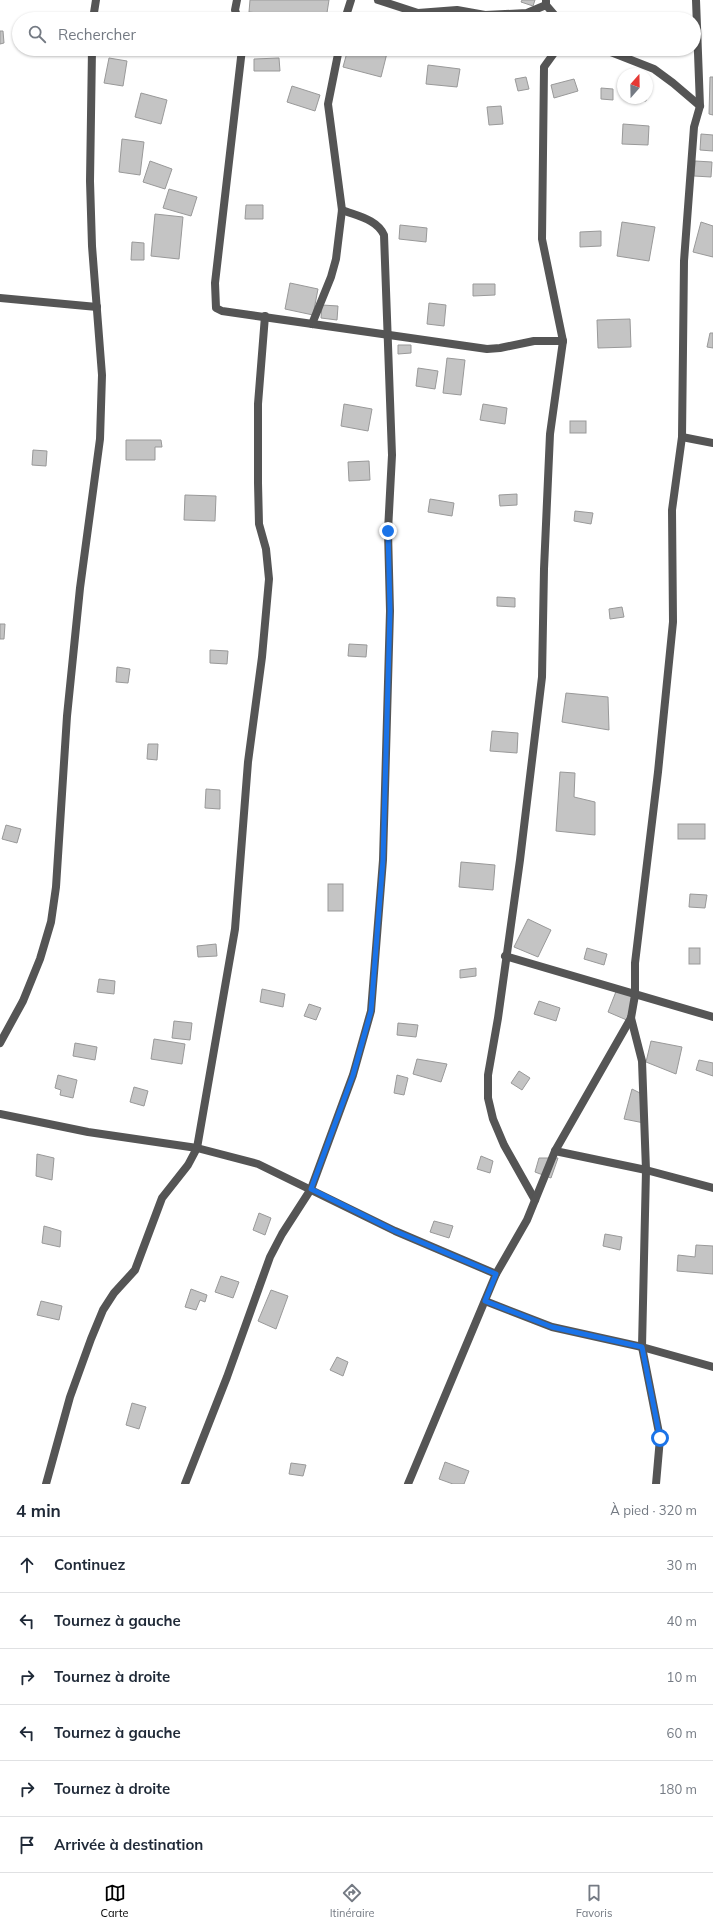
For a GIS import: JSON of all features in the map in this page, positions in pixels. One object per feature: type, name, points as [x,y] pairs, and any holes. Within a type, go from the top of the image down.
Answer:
[{"type":"street","points":[[95,12],[96,0]]},
{"type":"street","points":[[236,12],[237,0]]},
{"type":"street","points":[[347,12],[351,0]]},
{"type":"street","points":[[378,0],[415,12]]},
{"type":"street","points":[[696,0],[696,12]]},
{"type":"street","points":[[530,12],[546,2],[553,12]]},
{"type":"street","points":[[431,12],[457,10],[468,12]]},
{"type":"street","points":[[0,1043],[23,1001],[40,959],[51,922],[54,901],[67,716],[80,588],[100,438],[102,375],[90,182],[92,56]]},
{"type":"street","points":[[241,56],[214,302],[216,308],[222,311],[487,349],[534,341],[563,342]]},
{"type":"street","points":[[312,324],[331,277],[336,259],[342,210],[328,104],[338,56]]},
{"type":"street","points":[[535,1200],[504,1145],[493,1119],[488,1098],[488,1075],[498,1018],[505,956],[520,860],[542,676],[544,569],[550,434],[563,342],[542,238],[544,67],[552,56]]},
{"type":"street","points":[[621,56],[654,69],[700,106]]},
{"type":"street","points":[[408,1484],[496,1274],[527,1220],[554,1151],[631,1018],[635,995],[635,963],[658,772],[673,622],[672,510],[682,438],[684,261],[694,127],[700,106],[698,56]]},
{"type":"street","points":[[185,1484],[227,1377],[270,1257],[282,1234],[311,1189],[353,1075],[371,1011],[383,860],[390,618],[388,531],[392,455],[389,336],[384,235],[381,228],[376,224],[342,210]]},
{"type":"street","points":[[0,298],[97,307]]},
{"type":"street","points":[[46,1484],[70,1397],[103,1310],[114,1293],[135,1270],[162,1198],[188,1165],[197,1148],[234,929],[248,762],[262,657],[268,579],[266,549],[259,524],[258,404],[265,316]]},
{"type":"street","points":[[682,438],[713,443]]},
{"type":"street","points":[[505,956],[713,1017]]},
{"type":"street","points":[[631,1018],[642,1061],[646,1170],[642,1347],[660,1438],[656,1484]]},
{"type":"street","points":[[0,1114],[88,1132],[197,1148],[258,1164],[395,1231],[496,1274]]},
{"type":"street","points":[[554,1151],[646,1170],[713,1188]]},
{"type":"street","points":[[485,1301],[552,1327],[642,1347],[713,1367]]},
{"type":"building","points":[[250,0],[329,0],[327,12],[249,12]]},
{"type":"building","points":[[522,0],[535,0],[533,6],[521,2]]},
{"type":"building","points":[[0,31],[3,31],[4,43],[0,44]]},
{"type":"building","points":[[346,56],[386,56],[381,77],[343,67]]},
{"type":"building","points":[[109,58],[127,61],[123,86],[104,83]]},
{"type":"building","points":[[279,58],[280,71],[254,71],[254,59]]},
{"type":"building","points":[[428,65],[460,69],[457,87],[426,84]]},
{"type":"building","points":[[526,77],[529,89],[518,91],[515,79]]},
{"type":"building","points":[[710,77],[713,77],[713,115],[709,114]]},
{"type":"building","points":[[574,79],[578,91],[554,98],[551,85]]},
{"type":"building","points":[[292,86],[320,95],[315,111],[287,102]]},
{"type":"building","points":[[601,88],[613,89],[613,100],[601,99]]},
{"type":"building","points":[[141,93],[167,100],[161,124],[135,117]]},
{"type":"building","points":[[501,106],[503,124],[489,125],[487,107]]},
{"type":"building","points":[[623,124],[649,126],[648,145],[622,144]]},
{"type":"building","points":[[701,134],[713,135],[713,151],[700,150]]},
{"type":"building","points":[[122,139],[144,142],[140,175],[119,172]]},
{"type":"building","points":[[150,161],[172,169],[165,189],[143,182]]},
{"type":"building","points":[[695,161],[712,162],[711,177],[694,176]]},
{"type":"building","points":[[169,189],[197,197],[191,216],[163,208]]},
{"type":"building","points":[[246,205],[263,205],[263,219],[245,219]]},
{"type":"building","points":[[155,214],[183,217],[179,259],[151,256]]},
{"type":"building","points":[[622,222],[655,227],[649,261],[617,256]]},
{"type":"building","points":[[701,222],[713,226],[713,257],[693,252]]},
{"type":"building","points":[[400,225],[427,228],[426,242],[399,239]]},
{"type":"building","points":[[601,231],[601,246],[580,247],[580,232]]},
{"type":"building","points":[[132,242],[144,243],[144,260],[131,260]]},
{"type":"building","points":[[290,283],[318,289],[313,315],[285,309]]},
{"type":"building","points":[[473,284],[495,284],[495,295],[473,296]]},
{"type":"building","points":[[429,303],[446,305],[444,326],[427,324]]},
{"type":"building","points":[[322,305],[338,306],[337,320],[321,318]]},
{"type":"building","points":[[630,319],[631,347],[598,348],[597,320]]},
{"type":"building","points":[[710,333],[713,333],[713,348],[707,347]]},
{"type":"building","points":[[398,345],[411,345],[411,353],[398,354]]},
{"type":"building","points":[[447,358],[465,360],[461,395],[443,393]]},
{"type":"building","points":[[418,368],[438,371],[435,389],[416,386]]},
{"type":"building","points":[[344,404],[372,409],[368,431],[341,426]]},
{"type":"building","points":[[483,404],[507,408],[505,424],[480,420]]},
{"type":"building","points":[[570,421],[586,421],[586,433],[570,433]]},
{"type":"building","points":[[126,440],[161,440],[162,447],[155,447],[155,460],[126,460]]},
{"type":"building","points":[[33,450],[47,451],[46,466],[32,465]]},
{"type":"building","points":[[369,461],[370,480],[349,481],[348,462]]},
{"type":"building","points":[[517,494],[517,505],[500,506],[499,495]]},
{"type":"building","points":[[185,495],[216,496],[215,521],[184,520]]},
{"type":"building","points":[[430,499],[454,503],[452,516],[428,512]]},
{"type":"building","points":[[575,511],[593,513],[591,524],[574,521]]},
{"type":"building","points":[[497,597],[515,598],[515,607],[497,606]]},
{"type":"building","points":[[622,607],[624,617],[610,619],[609,609]]},
{"type":"building","points":[[0,624],[5,624],[4,639],[0,639]]},
{"type":"building","points":[[349,644],[367,645],[366,657],[348,656]]},
{"type":"building","points":[[210,650],[228,651],[227,664],[210,663]]},
{"type":"building","points":[[117,667],[130,669],[128,683],[116,682]]},
{"type":"building","points":[[566,693],[608,697],[609,730],[562,722]]},
{"type":"building","points":[[492,731],[518,733],[517,753],[490,751]]},
{"type":"building","points":[[148,744],[158,744],[157,760],[147,759]]},
{"type":"building","points":[[560,772],[575,773],[574,797],[595,802],[595,835],[556,831]]},
{"type":"building","points":[[206,789],[220,790],[220,809],[205,808]]},
{"type":"building","points":[[678,824],[705,824],[705,839],[678,839]]},
{"type":"building","points":[[6,825],[21,829],[17,843],[2,839]]},
{"type":"building","points":[[461,862],[495,865],[493,890],[459,887]]},
{"type":"building","points":[[328,884],[343,884],[343,911],[328,911]]},
{"type":"building","points":[[690,894],[707,895],[705,908],[689,907]]},
{"type":"building","points":[[528,919],[551,930],[538,957],[514,947]]},
{"type":"building","points":[[216,944],[217,956],[198,957],[197,946]]},
{"type":"building","points":[[587,948],[607,954],[604,965],[584,959]]},
{"type":"building","points":[[689,948],[700,948],[700,964],[689,964]]},
{"type":"building","points":[[476,968],[476,976],[460,978],[460,970]]},
{"type":"building","points":[[99,979],[115,981],[114,994],[97,992]]},
{"type":"building","points":[[262,989],[285,994],[283,1007],[260,1002]]},
{"type":"building","points":[[617,989],[635,995],[629,1021],[608,1012]]},
{"type":"building","points":[[539,1001],[560,1008],[556,1021],[534,1014]]},
{"type":"building","points":[[309,1004],[321,1008],[316,1020],[304,1016]]},
{"type":"building","points":[[174,1021],[192,1023],[190,1040],[172,1038]]},
{"type":"building","points":[[398,1023],[418,1025],[416,1037],[397,1035]]},
{"type":"building","points":[[154,1039],[185,1044],[182,1064],[151,1059]]},
{"type":"building","points":[[651,1041],[682,1047],[676,1074],[646,1062]]},
{"type":"building","points":[[75,1043],[97,1047],[95,1060],[73,1056]]},
{"type":"building","points":[[417,1059],[447,1064],[441,1082],[413,1074]]},
{"type":"building","points":[[699,1060],[713,1063],[713,1076],[696,1070]]},
{"type":"building","points":[[519,1071],[530,1078],[522,1090],[511,1083]]},
{"type":"building","points":[[58,1075],[77,1080],[73,1098],[60,1095],[61,1090],[55,1088]]},
{"type":"building","points":[[397,1075],[408,1078],[404,1095],[394,1093]]},
{"type":"building","points":[[134,1087],[148,1091],[144,1106],[130,1102]]},
{"type":"building","points":[[632,1089],[642,1094],[644,1123],[624,1119]]},
{"type":"building","points":[[37,1154],[54,1158],[52,1180],[36,1176]]},
{"type":"building","points":[[481,1156],[493,1161],[490,1173],[477,1169]]},
{"type":"building","points":[[539,1158],[558,1158],[551,1178],[535,1172]]},
{"type":"building","points":[[259,1213],[271,1218],[265,1235],[253,1230]]},
{"type":"building","points":[[434,1221],[453,1226],[449,1238],[430,1232]]},
{"type":"building","points":[[44,1226],[61,1231],[60,1247],[42,1243]]},
{"type":"building","points":[[605,1234],[622,1237],[620,1250],[603,1246]]},
{"type":"building","points":[[696,1245],[713,1246],[713,1274],[677,1271],[678,1255],[695,1257]]},
{"type":"building","points":[[221,1276],[239,1282],[233,1298],[215,1292]]},
{"type":"building","points":[[191,1289],[207,1295],[205,1302],[200,1300],[196,1310],[185,1307]]},
{"type":"building","points":[[271,1290],[288,1296],[276,1329],[258,1321]]},
{"type":"building","points":[[41,1301],[62,1306],[59,1320],[37,1315]]},
{"type":"building","points":[[337,1357],[348,1362],[343,1376],[330,1370]]},
{"type":"building","points":[[132,1403],[146,1407],[139,1429],[126,1425]]},
{"type":"building","points":[[445,1462],[469,1471],[464,1484],[453,1484],[439,1479]]},
{"type":"building","points":[[291,1463],[306,1465],[303,1476],[289,1474]]},
{"type":"route","points":[[388,531],[390,611],[383,860],[371,1011],[353,1075],[311,1189],[395,1231],[496,1274],[485,1301],[552,1327],[642,1347],[660,1438]]}]
